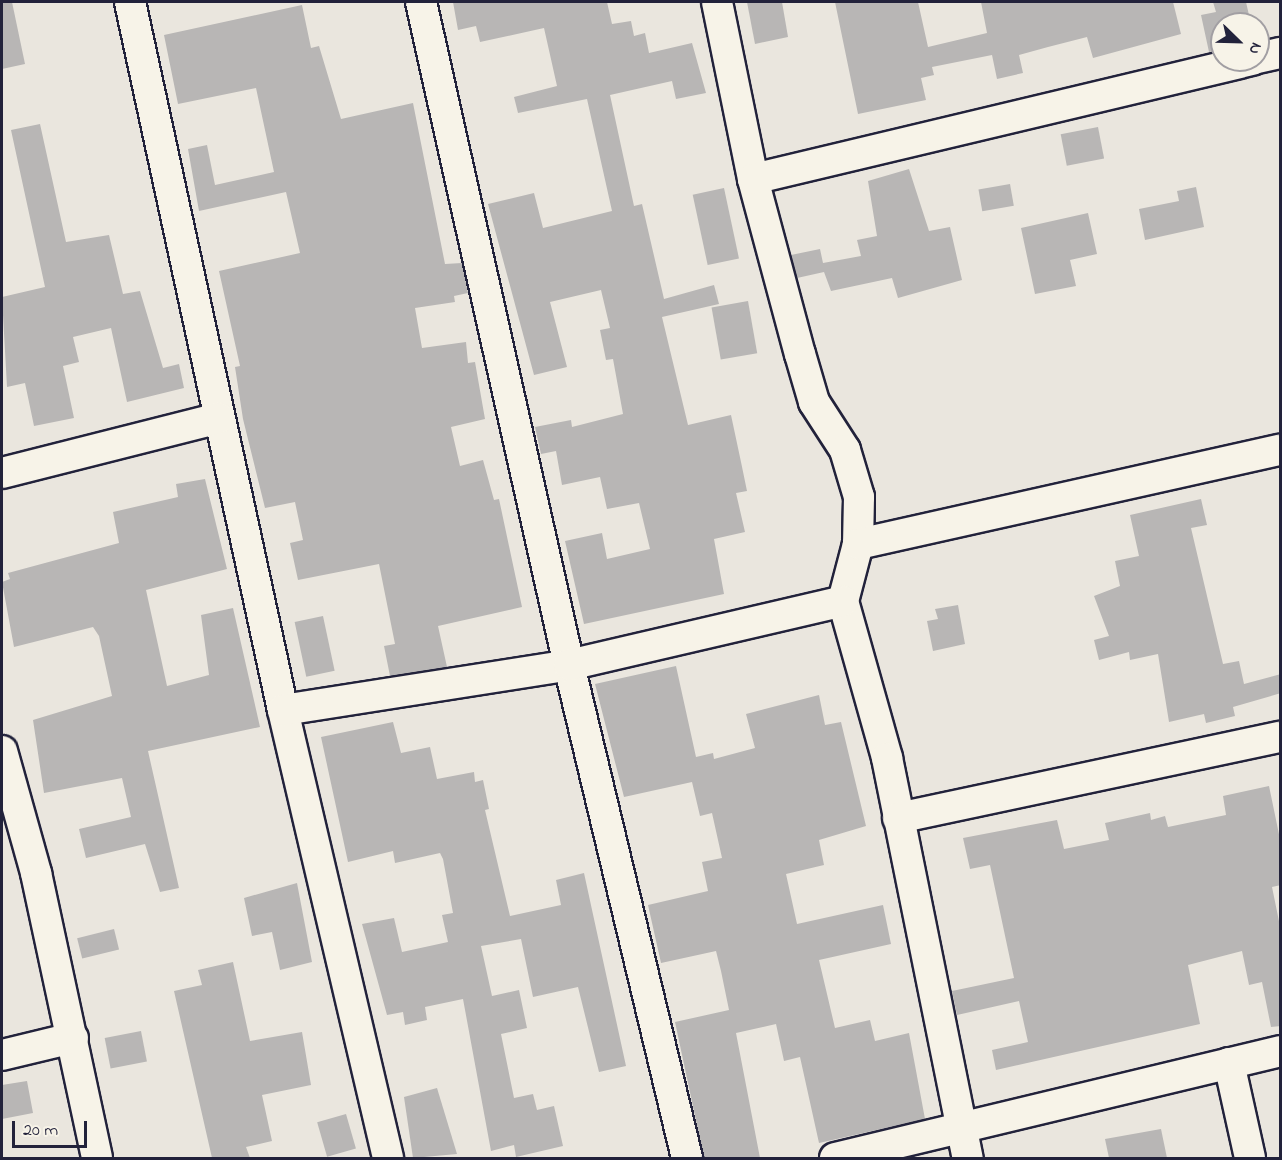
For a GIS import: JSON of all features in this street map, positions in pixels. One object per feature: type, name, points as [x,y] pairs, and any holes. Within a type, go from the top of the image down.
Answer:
[{"type":"street","points":[[130,2],[283,710],[388,1158]]},
{"type":"street","points":[[421,2],[569,665],[687,1158]]},
{"type":"street","points":[[717,2],[753,179],[814,402],[845,450],[859,496],[858,544],[843,601],[898,818],[968,1158]]},
{"type":"street","points":[[753,179],[1210,70]]},
{"type":"street","points":[[2,473],[219,418]]},
{"type":"street","points":[[858,544],[1281,450]]},
{"type":"street","points":[[283,710],[569,665],[843,601]]},
{"type":"street","points":[[898,818],[1281,737]]},
{"type":"street","points":[[3,763],[36,873],[97,1158]]},
{"type":"street","points":[[2,1055],[73,1038]]},
{"type":"street","points":[[835,1158],[1281,1051]]},
{"type":"street","points":[[1229,1063],[1250,1158]]},
{"type":"building","points":[[2,2],[12,2],[25,64],[2,69]]},
{"type":"building","points":[[453,2],[607,2],[612,24],[631,21],[634,36],[645,33],[649,53],[692,43],[706,93],[676,99],[672,81],[610,95],[634,206],[642,204],[664,299],[714,285],[719,304],[662,317],[688,425],[731,415],[747,491],[736,493],[745,532],[714,539],[724,594],[584,624],[565,541],[602,533],[607,559],[650,549],[639,503],[607,509],[600,477],[562,485],[556,451],[541,454],[535,427],[571,420],[572,427],[623,414],[613,359],[606,360],[600,330],[610,328],[601,290],[550,302],[567,367],[534,375],[488,204],[534,193],[543,228],[612,211],[587,99],[518,113],[514,97],[557,86],[544,28],[480,42],[476,26],[458,30]]},
{"type":"building","points":[[747,2],[782,2],[788,37],[755,44]]},
{"type":"building","points":[[835,2],[918,2],[928,47],[987,33],[981,2],[1173,2],[1181,34],[1093,58],[1087,37],[1019,55],[1023,73],[997,79],[992,55],[932,67],[934,75],[921,78],[926,100],[858,114]]},
{"type":"building","points":[[1213,2],[1246,2],[1248,12],[1216,12]]},
{"type":"building","points":[[302,5],[311,48],[319,46],[341,119],[413,103],[445,264],[462,263],[468,293],[454,296],[455,302],[415,308],[422,348],[466,342],[468,363],[475,362],[485,419],[451,427],[460,466],[483,460],[494,500],[499,499],[522,607],[438,626],[447,667],[390,676],[384,646],[395,644],[379,564],[298,580],[290,543],[303,540],[295,502],[265,508],[243,419],[235,367],[240,366],[219,271],[300,253],[286,192],[199,211],[188,149],[207,145],[215,185],[274,172],[256,88],[178,104],[164,35]]},
{"type":"building","points":[[1210,13],[1209,52],[1201,15]]},
{"type":"building","points":[[40,124],[66,242],[109,235],[123,294],[140,291],[163,368],[179,364],[184,388],[127,402],[111,328],[73,337],[79,362],[63,366],[74,418],[34,426],[25,383],[7,387],[2,297],[45,287],[11,130]]},
{"type":"building","points":[[1098,127],[1104,158],[1067,166],[1061,134]]},
{"type":"building","points":[[909,169],[929,231],[950,227],[962,280],[898,298],[892,278],[831,291],[824,272],[797,278],[791,255],[820,249],[823,263],[861,256],[857,240],[877,236],[868,181]]},
{"type":"building","points":[[1010,184],[1014,206],[982,211],[978,190]]},
{"type":"building","points":[[1196,187],[1204,227],[1145,240],[1139,209],[1179,201],[1177,191]]},
{"type":"building","points":[[724,188],[739,258],[708,265],[693,195]]},
{"type":"building","points":[[1088,213],[1097,254],[1070,260],[1076,286],[1035,294],[1021,228]]},
{"type":"building","points":[[748,301],[757,353],[721,360],[712,307]]},
{"type":"building","points":[[205,479],[227,569],[146,590],[167,686],[209,675],[201,615],[233,608],[260,727],[148,751],[179,888],[160,892],[145,844],[86,858],[79,829],[131,817],[122,778],[44,793],[33,720],[112,696],[99,636],[93,627],[14,647],[2,582],[10,579],[8,573],[119,543],[113,512],[178,497],[176,484]]},
{"type":"building","points":[[1201,499],[1207,525],[1191,528],[1223,664],[1239,661],[1244,684],[1281,674],[1281,693],[1233,707],[1235,716],[1206,723],[1204,714],[1169,722],[1158,654],[1130,660],[1129,652],[1099,660],[1094,640],[1109,636],[1094,596],[1120,586],[1115,561],[1139,556],[1130,515]]},
{"type":"building","points":[[958,605],[965,644],[933,651],[927,621],[938,619],[935,609]]},
{"type":"building","points":[[323,616],[335,671],[306,677],[295,622]]},
{"type":"building","points":[[676,666],[696,757],[713,753],[714,759],[755,748],[746,714],[819,695],[825,725],[841,722],[866,826],[819,840],[824,865],[786,874],[797,924],[883,905],[891,944],[819,960],[835,1028],[870,1020],[875,1041],[909,1033],[925,1119],[819,1143],[800,1057],[784,1061],[776,1024],[736,1033],[760,1158],[704,1158],[675,1022],[729,1010],[721,971],[716,951],[661,963],[648,905],[708,891],[702,862],[722,858],[712,813],[700,816],[692,782],[624,797],[595,684]]},
{"type":"building","points":[[393,722],[401,753],[430,747],[437,779],[474,772],[475,782],[483,780],[489,809],[485,810],[510,916],[561,905],[556,880],[584,873],[626,1066],[599,1072],[578,987],[533,997],[521,939],[481,946],[492,996],[519,990],[527,1028],[501,1034],[514,1098],[533,1094],[537,1110],[554,1106],[563,1146],[516,1157],[514,1145],[491,1151],[463,999],[425,1007],[427,1020],[405,1025],[403,1012],[387,1015],[362,924],[394,918],[402,952],[448,942],[442,915],[453,913],[443,859],[440,853],[395,863],[393,851],[348,862],[321,737]]},
{"type":"building","points":[[1269,786],[1281,844],[1281,885],[1272,887],[1281,931],[1281,1026],[1271,1027],[1262,982],[1249,985],[1242,951],[1188,965],[1200,1024],[996,1070],[992,1050],[1028,1042],[1019,1001],[957,1015],[952,991],[1014,978],[990,865],[970,869],[963,838],[1057,820],[1064,849],[1109,840],[1105,823],[1150,813],[1151,820],[1165,816],[1168,827],[1226,815],[1223,796]]},
{"type":"building","points":[[297,883],[312,962],[280,970],[272,932],[252,936],[244,898]]},
{"type":"building","points":[[114,929],[119,949],[82,959],[77,938]]},
{"type":"building","points":[[233,962],[250,1041],[302,1032],[311,1085],[262,1095],[272,1141],[246,1147],[250,1158],[212,1158],[174,991],[202,985],[198,970]]},
{"type":"building","points":[[141,1031],[147,1061],[111,1068],[105,1038]]},
{"type":"building","points":[[27,1081],[33,1113],[2,1119],[2,1085]]},
{"type":"building","points":[[437,1088],[457,1154],[413,1158],[404,1097]]},
{"type":"building","points":[[346,1114],[356,1149],[327,1157],[317,1122]]},
{"type":"building","points":[[1161,1129],[1167,1158],[1109,1158],[1105,1139]]}]
